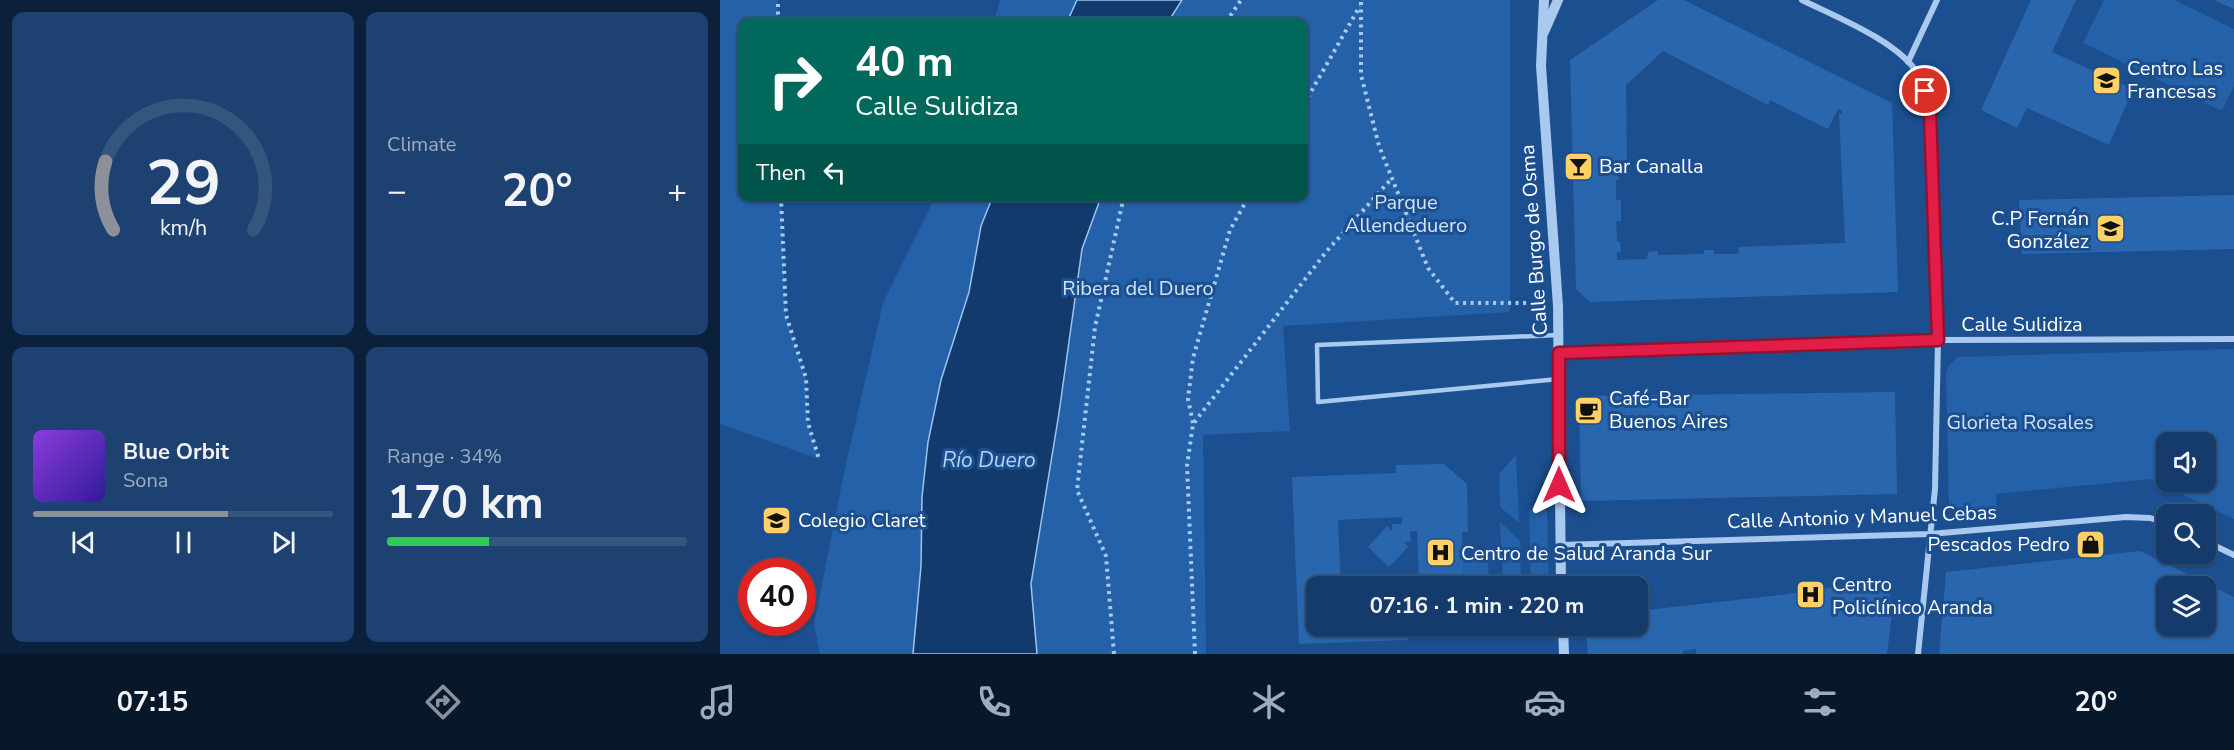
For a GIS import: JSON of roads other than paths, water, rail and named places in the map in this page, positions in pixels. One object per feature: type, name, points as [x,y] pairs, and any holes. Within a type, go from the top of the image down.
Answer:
[{"type":"street","name":"Calle Burgo de Osma","points":[[1544,0],[1541,66],[1559,335],[1561,576]]},
{"type":"street","name":"Calle Burgo de Osma","points":[[1543,35],[1558,0]]},
{"type":"street","points":[[1802,0],[1888,45],[1908,62],[1918,74],[1930,113],[1938,340],[1935,489],[1918,654]]},
{"type":"street","points":[[1908,62],[1937,0]]},
{"type":"street","name":"Calle Sulidiza","points":[[1559,353],[1938,340],[2234,339]]},
{"type":"street","name":"Calle Antonio y Manuel Cebas","points":[[1559,544],[1930,534],[2126,517],[2156,520]]},
{"type":"street","points":[[2216,546],[2234,555]]},
{"type":"street","points":[[1563,636],[1564,654]]},
{"type":"lane","points":[[1559,335],[1317,345],[1318,402],[1559,379]]},
{"type":"water","points":[[1077,0],[1182,0],[1171,18],[1069,18]]},
{"type":"water","name":"Río Duero","points":[[991,201],[1100,201],[1082,249],[1059,413],[1031,584],[1037,654],[913,654],[921,566],[922,497],[928,442],[941,380],[969,292],[981,226]]},
{"type":"place","name":"Centro Las Francesas","points":[[2106,80]]},
{"type":"place","name":"Bar Canalla","points":[[1578,166]]},
{"type":"place","name":"C.P Fernán González","points":[[2110,229]]},
{"type":"place","name":"Café-Bar Buenos Aires","points":[[1588,410]]},
{"type":"place","name":"Colegio Claret","points":[[777,520]]},
{"type":"place","name":"Pescados Pedro","points":[[2091,544]]},
{"type":"place","name":"Centro de Salud Aranda Sur","points":[[1440,553]]},
{"type":"place","name":"Centro Policlínico Aranda","points":[[1811,595]]},
{"type":"park label","name":"Parque Allendeduero","points":[[1406,214]]},
{"type":"park label","name":"Ribera del Duero","points":[[1138,288]]},
{"type":"park label","name":"Glorieta Rosales","points":[[2020,422]]}]
